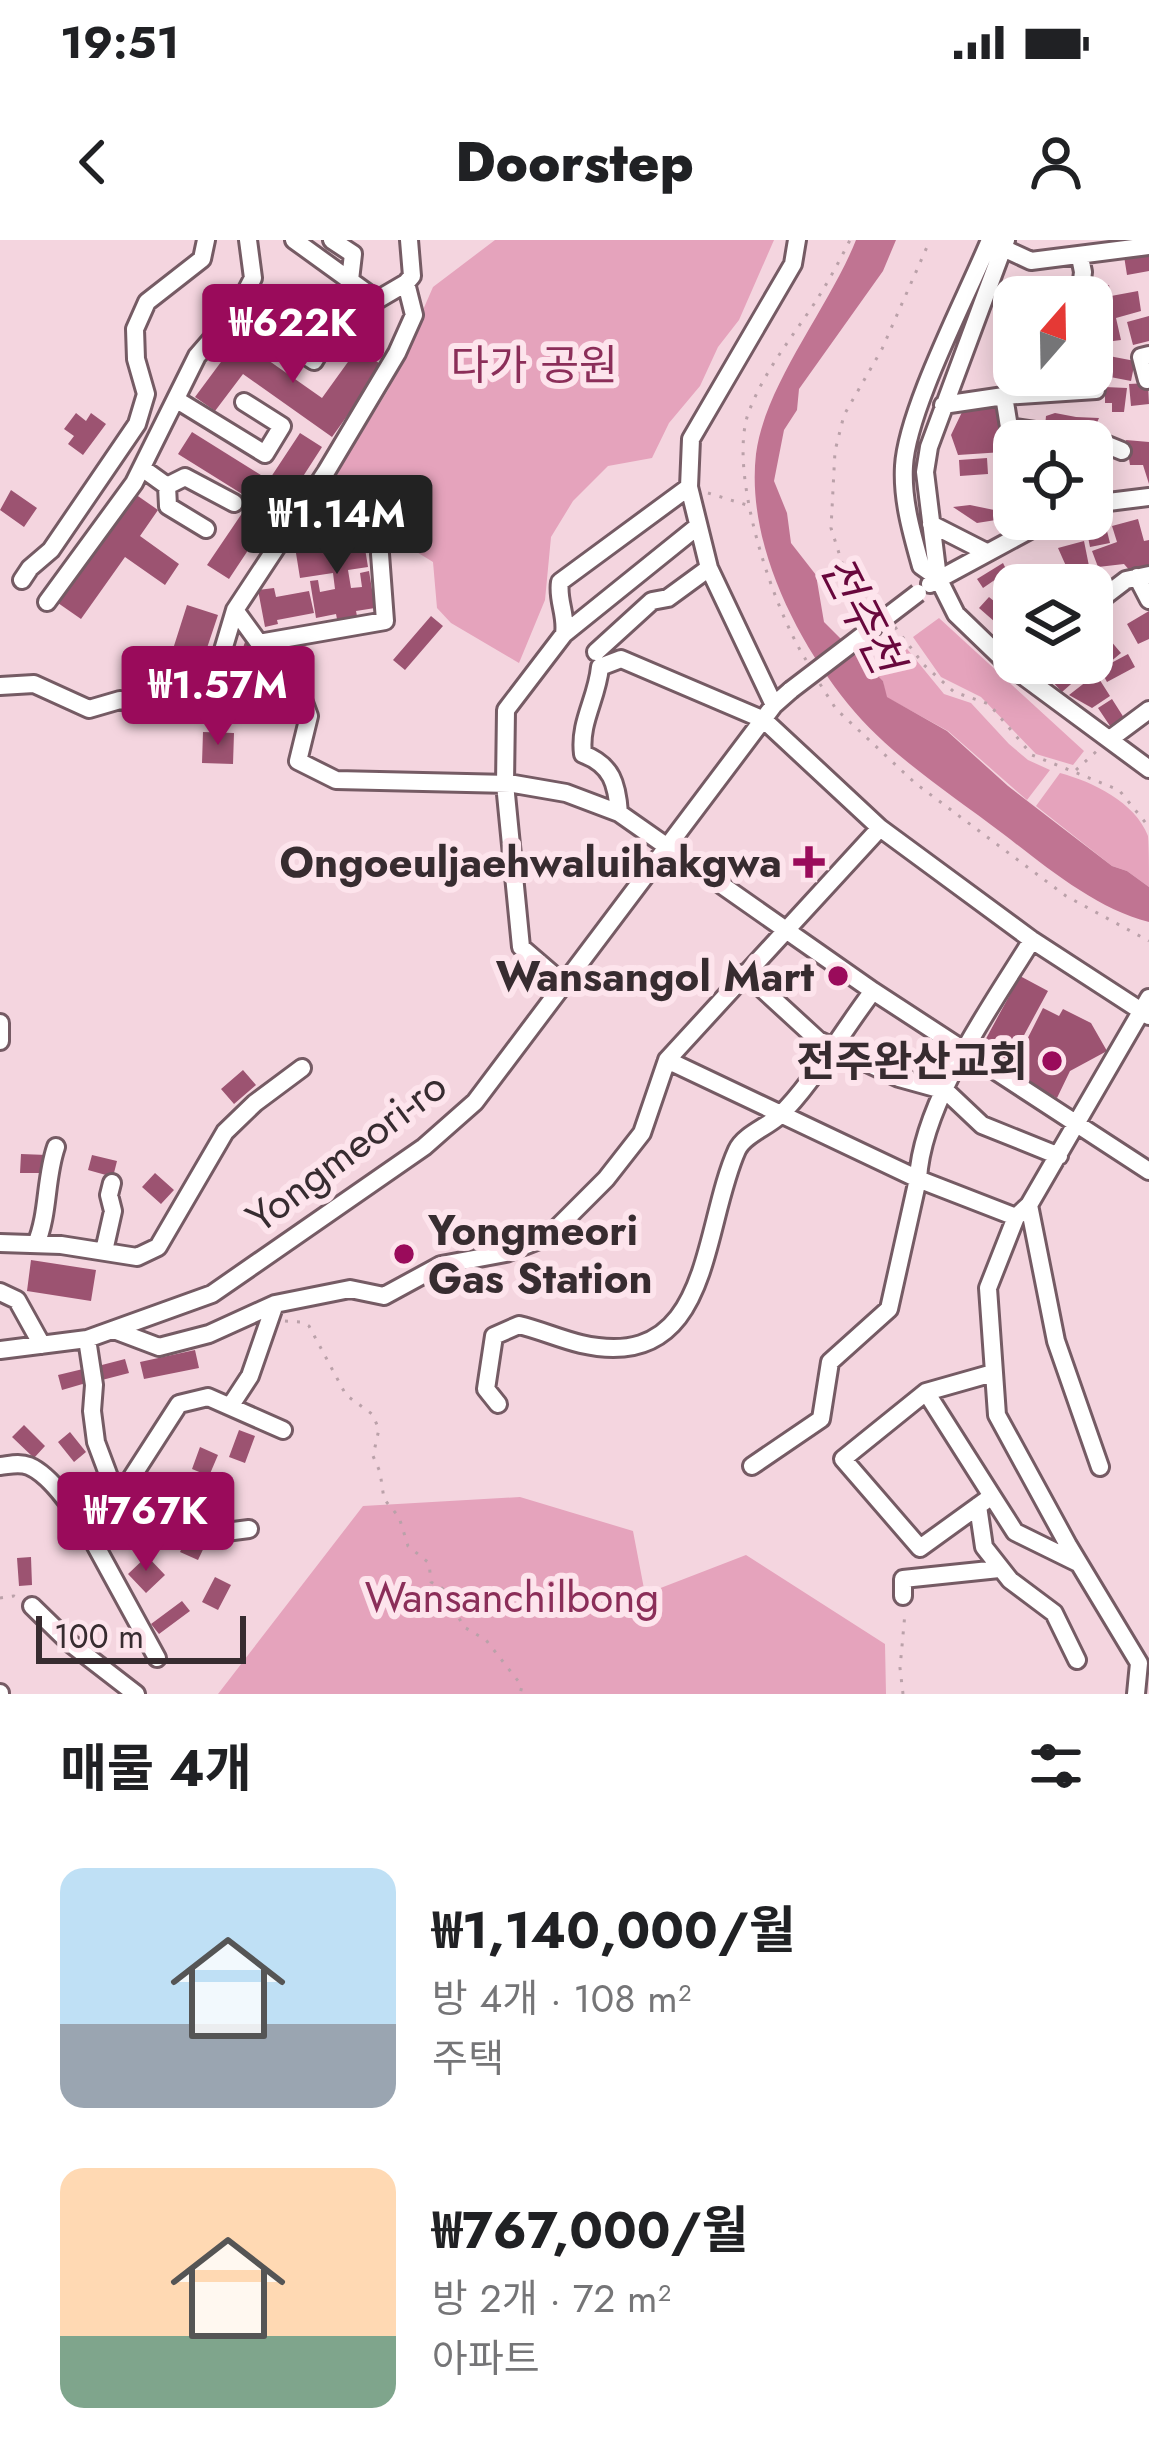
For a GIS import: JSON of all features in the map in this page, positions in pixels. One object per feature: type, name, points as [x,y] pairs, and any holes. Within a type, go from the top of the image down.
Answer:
[{"type":"street","points":[[22,580],[51,550],[136,424],[146,394],[136,358],[136,329],[147,302],[202,259],[206,240]]},
{"type":"street","points":[[46,602],[85,554],[142,467],[196,356],[236,311],[253,278],[248,240]]},
{"type":"street","points":[[294,240],[377,300],[412,276],[409,240]]},
{"type":"street","points":[[332,240],[353,254],[350,280]]},
{"type":"street","points":[[797,240],[793,264],[691,439],[689,487],[698,526],[709,568],[769,712],[880,828],[1032,940],[1146,1008],[1022,1211],[988,1288],[997,1415],[1139,1663]]},
{"type":"street","points":[[1000,243],[1031,260],[1149,246]]},
{"type":"street","points":[[993,649],[967,628],[938,578],[925,472],[943,405],[1000,243]]},
{"type":"street","points":[[938,578],[921,566],[906,502],[904,463],[920,406],[1000,243]]},
{"type":"street","points":[[1080,257],[1083,276]]},
{"type":"street","points":[[208,698],[235,610],[397,353],[413,315],[406,283]]},
{"type":"street","points":[[236,311],[314,361],[334,346],[268,304]]},
{"type":"street","points":[[1147,380],[1141,357],[1149,355]]},
{"type":"street","points":[[943,405],[1004,396],[1009,427],[1095,440],[1122,451]]},
{"type":"street","points":[[177,400],[265,454],[282,426],[244,402]]},
{"type":"street","points":[[142,467],[167,485]]},
{"type":"street","points":[[167,485],[185,477],[234,503]]},
{"type":"street","points":[[167,485],[168,506],[206,530]]},
{"type":"street","points":[[564,634],[567,620],[558,594],[560,581],[689,487]]},
{"type":"street","points":[[1113,501],[1149,497]]},
{"type":"street","points":[[932,524],[986,552]]},
{"type":"street","points":[[564,984],[521,947],[505,784],[506,710],[564,634],[698,526]]},
{"type":"street","name":"Yongmeori-ro","points":[[0,1350],[87,1339],[212,1294],[424,1147],[475,1102],[769,712],[918,592],[1009,540]]},
{"type":"street","points":[[235,610],[259,643],[385,621],[380,554]]},
{"type":"street","points":[[596,652],[652,601],[668,598],[709,568]]},
{"type":"street","points":[[1113,590],[1146,575],[1149,600]]},
{"type":"street","points":[[619,813],[617,784],[601,761],[583,754],[580,730],[599,686],[601,667],[621,658],[769,712]]},
{"type":"street","points":[[0,686],[34,684],[89,709],[120,700],[151,705],[276,685],[299,689],[309,716],[298,761],[336,780],[505,784],[566,793],[619,813],[873,991],[1149,1171]]},
{"type":"street","points":[[1038,684],[1149,769]]},
{"type":"street","points":[[1110,739],[1149,710]]},
{"type":"street","points":[[114,1330],[159,1347],[350,1289],[384,1296],[441,1265],[506,1253],[549,1236],[606,1179],[642,1133],[667,1060],[880,828]]},
{"type":"street","points":[[752,1466],[820,1419],[830,1362],[889,1309],[918,1179],[920,1149],[965,1050],[1032,940]]},
{"type":"street","points":[[745,973],[818,1040],[899,1078],[946,1091],[982,1125],[1059,1156]]},
{"type":"street","points":[[498,1404],[486,1389],[494,1336],[520,1325],[581,1344],[607,1346],[653,1341],[677,1321],[704,1264],[738,1146],[781,1114],[873,991]]},
{"type":"street","points":[[0,1023],[0,1041]]},
{"type":"street","points":[[667,1060],[918,1179],[1022,1211]]},
{"type":"street","points":[[0,1243],[137,1257],[158,1246],[226,1132],[302,1068]]},
{"type":"street","points":[[36,1244],[44,1225],[56,1147]]},
{"type":"street","points":[[104,1251],[113,1210],[112,1183]]},
{"type":"street","points":[[1022,1211],[1056,1340],[1100,1468]]},
{"type":"street","points":[[0,1292],[17,1300],[42,1345]]},
{"type":"street","points":[[231,1405],[250,1376],[273,1314]]},
{"type":"street","points":[[87,1339],[96,1442],[117,1498],[165,1520],[185,1520],[218,1533],[250,1529]]},
{"type":"street","points":[[985,1501],[920,1548],[843,1459],[926,1392],[993,1372]]},
{"type":"street","points":[[926,1392],[985,1501],[1015,1532],[1079,1564]]},
{"type":"street","points":[[92,1539],[179,1404],[208,1397],[283,1430]]},
{"type":"street","points":[[0,1466],[32,1466],[73,1508],[157,1658]]},
{"type":"street","points":[[985,1501],[985,1547],[999,1569],[1054,1612],[1077,1660]]},
{"type":"street","points":[[903,1596],[904,1580],[999,1569]]},
{"type":"street","points":[[32,1606],[70,1643],[136,1694]]},
{"type":"street","points":[[1136,1694],[1139,1663],[1149,1642]]},
{"type":"path","points":[[689,487],[752,507]]},
{"type":"path","points":[[1074,772],[1110,739]]},
{"type":"path","points":[[273,1314],[309,1326],[346,1395],[372,1414],[379,1430],[373,1456],[384,1499],[399,1517],[408,1546],[429,1563],[431,1582],[442,1588],[464,1627],[486,1640],[515,1674],[522,1686],[520,1694]]},
{"type":"path","points":[[0,1598],[14,1596],[32,1606]]},
{"type":"path","points":[[903,1596],[903,1694]]},
{"type":"green space","name":"다가 공원","points":[[495,240],[774,240],[739,320],[718,347],[700,386],[669,423],[652,458],[608,466],[573,501],[551,537],[545,600],[519,663],[451,623],[437,608],[433,562],[372,532],[305,525],[388,390],[433,287]]},
{"type":"green space","points":[[939,618],[993,668],[993,684],[1011,684],[1084,751],[1073,765],[1036,754],[981,697],[941,677],[913,637]]},
{"type":"green space","points":[[903,644],[944,694],[971,703],[1009,744],[1050,770],[1027,800],[948,731],[886,697],[883,681],[871,670]]},
{"type":"green space","points":[[1060,773],[1099,788],[1123,803],[1142,824],[1148,836],[1149,887],[1112,866],[1036,806]]},
{"type":"green space","name":"Wansanchilbong","points":[[520,1497],[633,1531],[645,1594],[746,1555],[885,1644],[886,1694],[218,1694],[363,1506]]},
{"type":"shaded area","points":[[856,240],[896,240],[883,271],[799,389],[797,410],[784,430],[774,481],[787,513],[791,543],[816,575],[824,622],[883,681],[887,697],[947,731],[1008,786],[1112,866],[1149,887],[1149,922],[1072,885],[882,740],[828,678],[778,587],[755,487],[762,427],[784,373]]},
{"type":"building","points":[[1149,251],[1149,271],[1127,275],[1124,256]]},
{"type":"building","points":[[1138,291],[1141,311],[1116,318],[1121,340],[1113,341],[1113,296]]},
{"type":"building","points":[[1149,316],[1149,341],[1133,345],[1127,322]]},
{"type":"building","points":[[238,339],[322,398],[358,348],[383,366],[332,437],[243,374],[215,411],[195,397]]},
{"type":"building","points":[[1113,357],[1135,361],[1131,381],[1113,378]]},
{"type":"building","points":[[1148,383],[1149,404],[1131,406],[1129,384]]},
{"type":"building","points":[[1113,387],[1127,388],[1124,412],[1112,412],[1112,403],[1105,403],[1105,396],[1113,396]]},
{"type":"building","points":[[1002,406],[1005,420],[993,420],[993,453],[958,455],[951,435],[963,410]]},
{"type":"building","points":[[76,413],[86,421],[91,413],[106,424],[83,455],[68,444],[74,436],[64,429]]},
{"type":"building","points":[[1055,413],[1099,418],[1046,420]]},
{"type":"building","points":[[192,432],[269,480],[300,433],[322,447],[273,523],[268,520],[229,579],[207,565],[249,503],[255,502],[178,454]]},
{"type":"building","points":[[1126,440],[1149,442],[1149,484],[1143,465],[1130,465]]},
{"type":"building","points":[[987,458],[988,474],[960,476],[959,460]]},
{"type":"building","points":[[11,490],[37,508],[24,527],[0,510]]},
{"type":"building","points":[[135,494],[158,510],[140,536],[179,564],[165,585],[125,557],[81,619],[58,603]]},
{"type":"building","points":[[953,507],[993,510],[993,520],[977,523]]},
{"type":"building","points":[[1138,519],[1144,541],[1149,540],[1149,565],[1131,572],[1124,564],[1097,564],[1092,551],[1117,542],[1113,526]]},
{"type":"building","points":[[363,536],[368,567],[348,570],[351,588],[362,587],[360,573],[369,571],[375,608],[356,611],[358,621],[338,624],[336,614],[316,618],[310,581],[318,580],[320,592],[335,589],[333,573],[300,578],[295,547]]},
{"type":"building","points":[[1089,540],[1109,540],[1110,543],[1090,547]]},
{"type":"building","points":[[1084,541],[1089,564],[1065,564],[1058,548]]},
{"type":"building","points":[[993,569],[993,581],[983,588],[977,579]]},
{"type":"building","points":[[274,588],[276,597],[309,591],[314,613],[265,627],[258,590]]},
{"type":"building","points":[[989,597],[993,600],[993,620],[979,608]]},
{"type":"building","points":[[187,605],[218,615],[196,681],[166,671]]},
{"type":"building","points":[[1149,611],[1149,639],[1138,644],[1127,624]]},
{"type":"building","points":[[431,616],[443,626],[405,670],[393,660]]},
{"type":"building","points":[[245,642],[260,647],[249,676],[235,671]]},
{"type":"building","points":[[1128,654],[1135,667],[1113,679],[1113,662]]},
{"type":"building","points":[[1083,684],[1102,684],[1110,696],[1092,708],[1069,695]]},
{"type":"building","points":[[1112,699],[1126,721],[1112,729],[1098,708]]},
{"type":"building","points":[[203,732],[234,733],[233,764],[202,763]]},
{"type":"building","points":[[1020,976],[1048,991],[1010,1061],[982,1046]]},
{"type":"building","name":"전주완산교회","points":[[1043,1008],[1059,1016],[1063,1009],[1091,1023],[1107,1051],[1070,1071],[1057,1098],[1010,1073]]},
{"type":"building","points":[[243,1070],[256,1085],[234,1104],[221,1089]]},
{"type":"building","points":[[21,1154],[47,1155],[47,1173],[20,1173]]},
{"type":"building","points":[[92,1155],[117,1161],[113,1177],[88,1170]]},
{"type":"building","points":[[155,1173],[174,1190],[161,1204],[142,1187]]},
{"type":"building","points":[[31,1260],[96,1270],[91,1301],[27,1291]]},
{"type":"building","points":[[195,1350],[199,1368],[144,1379],[140,1362]]},
{"type":"building","points":[[125,1359],[129,1373],[102,1380],[98,1366]]},
{"type":"building","points":[[83,1369],[86,1383],[62,1390],[58,1375]]},
{"type":"building","points":[[24,1425],[45,1446],[34,1458],[12,1437]]},
{"type":"building","points":[[239,1430],[255,1436],[245,1463],[229,1457]]},
{"type":"building","points":[[70,1432],[86,1452],[74,1462],[58,1442]]},
{"type":"building","points":[[200,1447],[218,1455],[209,1476],[192,1469]]},
{"type":"building","points":[[128,1509],[141,1517],[125,1540],[113,1532]]},
{"type":"building","points":[[190,1531],[208,1539],[198,1560],[180,1552]]},
{"type":"building","points":[[147,1556],[165,1575],[146,1593],[128,1574]]},
{"type":"building","points":[[31,1557],[32,1585],[19,1586],[17,1558]]},
{"type":"building","points":[[215,1577],[231,1585],[218,1610],[202,1602]]},
{"type":"building","points":[[182,1601],[190,1611],[159,1634],[151,1624]]},
{"type":"place","name":"Ongoeuljaehwaluihakgwa","points":[[809,862]]},
{"type":"place","name":"Wansangol Mart","points":[[838,976]]},
{"type":"place","name":"전주완산교회","points":[[1052,1061]]},
{"type":"place","name":"Yongmeori Gas Station","points":[[404,1254]]},
{"type":"water label","name":"전주천","points":[[862,614]]}]
